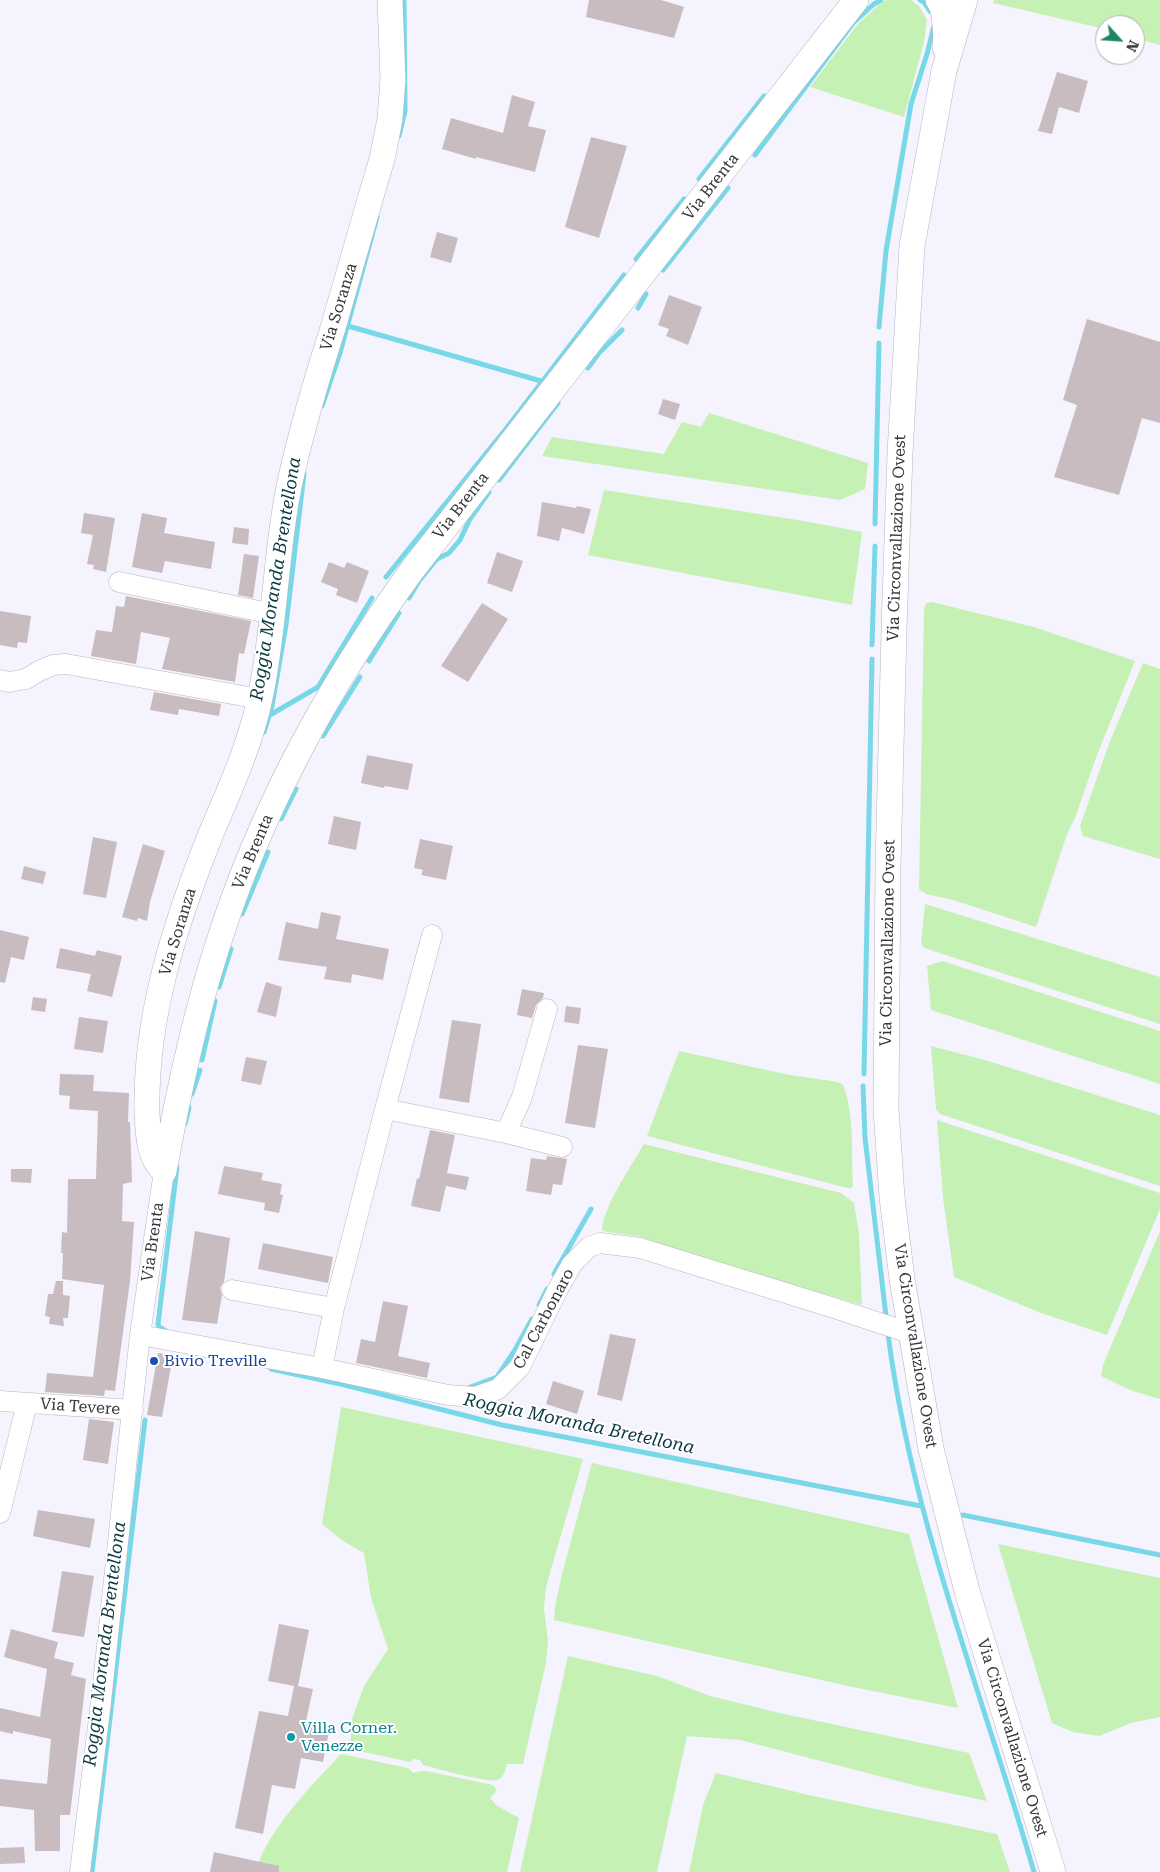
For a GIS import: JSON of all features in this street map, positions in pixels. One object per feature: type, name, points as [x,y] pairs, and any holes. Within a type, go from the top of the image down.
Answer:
[{"type":"main road","name":"Via Soranza","points":[[164,1171],[156,1163],[148,1123],[147,1094],[150,1050],[157,1001],[178,927],[210,838],[246,747],[260,699],[268,655],[281,538],[291,475],[306,414],[377,175],[390,119],[393,79],[390,0]]},
{"type":"main road","points":[[938,0],[941,4],[946,34],[944,71]]},
{"type":"main road","name":"Via Circonvallazione Ovest","points":[[965,0],[944,71],[912,246],[900,453],[894,620],[888,866],[886,1108],[892,1198],[910,1333],[931,1449],[967,1591],[1052,1872]]},
{"type":"main road","name":"Via Brenta","points":[[164,1171],[181,1081],[196,1018],[218,943],[238,886],[262,829],[298,753],[327,700],[412,569],[856,2]]},
{"type":"street","points":[[119,582],[273,614]]},
{"type":"street","points":[[0,680],[9,682],[26,679],[53,665],[66,664],[260,699]]},
{"type":"street","points":[[322,1368],[334,1308],[432,935]]},
{"type":"street","points":[[506,1133],[522,1097],[547,1010]]},
{"type":"street","points":[[385,1109],[506,1133],[562,1147]]},
{"type":"street","name":"Via Brenta","points":[[80,1872],[140,1336],[164,1171]]},
{"type":"street","name":"Cal Carbonaro","points":[[140,1336],[322,1368],[448,1396],[470,1398],[498,1389],[520,1367],[558,1288],[572,1264],[589,1248],[600,1243],[640,1248],[823,1304],[910,1333]]},
{"type":"street","points":[[232,1290],[334,1308]]},
{"type":"street","name":"Via Tevere","points":[[0,1401],[133,1410]]},
{"type":"street","name":"Via Tevere","points":[[0,1513],[27,1403]]},
{"type":"green space","points":[[887,0],[911,0],[919,6],[927,20],[924,42],[904,117],[810,87],[857,25],[882,2]]},
{"type":"green space","points":[[994,0],[1160,0],[1160,45],[1145,41],[1145,15],[1095,15],[1095,27],[993,3]]},
{"type":"green space","points":[[709,413],[868,463],[865,489],[840,500],[542,456],[552,437],[664,454],[682,422],[701,427]]},
{"type":"green space","points":[[604,490],[804,521],[862,532],[852,605],[588,555]]},
{"type":"green space","points":[[932,602],[1034,627],[1135,661],[1097,755],[1075,818],[1067,834],[1036,927],[953,900],[926,894],[919,889],[924,610],[926,603]]},
{"type":"green space","points":[[1143,663],[1160,669],[1160,859],[1083,836],[1080,826],[1110,741]]},
{"type":"green space","points":[[925,904],[1160,977],[1160,1024],[924,948],[921,943]]},
{"type":"green space","points":[[942,961],[1160,1031],[1160,1084],[931,1010],[927,966]]},
{"type":"green space","points":[[931,1046],[985,1060],[1160,1115],[1160,1186],[940,1114],[936,1109]]},
{"type":"green space","points":[[679,1051],[790,1075],[838,1082],[843,1085],[851,1121],[853,1186],[847,1188],[647,1136]]},
{"type":"green space","points":[[937,1120],[1160,1193],[1160,1209],[1107,1335],[1041,1313],[954,1277],[943,1198]]},
{"type":"green space","points":[[644,1144],[841,1193],[854,1203],[859,1233],[862,1305],[725,1265],[637,1236],[602,1230],[603,1221],[612,1199]]},
{"type":"green space","points":[[1160,1231],[1160,1399],[1130,1390],[1101,1376],[1103,1365]]},
{"type":"green space","points":[[341,1407],[583,1459],[546,1587],[544,1609],[548,1640],[546,1663],[523,1764],[507,1764],[503,1776],[497,1780],[449,1772],[423,1765],[420,1760],[414,1759],[410,1762],[350,1749],[352,1719],[364,1686],[388,1649],[371,1598],[364,1553],[343,1541],[322,1524]]},
{"type":"green space","points":[[592,1463],[909,1534],[958,1708],[848,1686],[554,1620],[562,1574]]},
{"type":"green space","points":[[998,1544],[1160,1578],[1160,1717],[1131,1723],[1099,1736],[1073,1732],[1052,1723]]},
{"type":"green space","points":[[568,1656],[657,1676],[710,1696],[784,1714],[969,1753],[987,1801],[921,1787],[740,1740],[687,1736],[657,1872],[520,1872]]},
{"type":"green space","points":[[341,1754],[408,1768],[413,1773],[426,1771],[493,1785],[497,1790],[490,1798],[496,1805],[519,1818],[507,1872],[256,1872],[267,1845],[286,1817]]},
{"type":"green space","points":[[716,1773],[813,1796],[997,1834],[1010,1872],[689,1872],[703,1805]]},
{"type":"building","points":[[589,0],[661,0],[684,7],[674,38],[586,17]]},
{"type":"building","points":[[1057,72],[1088,81],[1079,113],[1059,107],[1052,134],[1038,131]]},
{"type":"building","points":[[512,95],[535,102],[528,126],[546,130],[535,172],[476,157],[476,159],[442,149],[451,118],[503,133]]},
{"type":"building","points":[[591,137],[627,146],[599,238],[565,227]]},
{"type":"building","points":[[437,232],[458,238],[451,263],[430,257]]},
{"type":"building","points":[[669,295],[702,307],[688,345],[666,336],[669,329],[658,325]]},
{"type":"building","points":[[1087,319],[1160,342],[1160,423],[1142,418],[1119,495],[1054,477],[1077,405],[1063,400]]},
{"type":"building","points":[[663,399],[680,404],[675,420],[658,414]]},
{"type":"building","points":[[542,502],[591,509],[584,534],[562,528],[559,541],[537,536]]},
{"type":"building","points":[[84,513],[115,518],[106,572],[93,569],[94,565],[87,564],[93,535],[81,533]]},
{"type":"building","points":[[142,513],[167,518],[164,533],[215,542],[211,569],[165,561],[162,573],[132,567]]},
{"type":"building","points":[[234,527],[249,529],[248,545],[232,543]]},
{"type":"building","points":[[497,552],[523,561],[512,592],[487,583]]},
{"type":"building","points":[[244,554],[259,556],[253,598],[238,595]]},
{"type":"building","points":[[329,562],[344,568],[347,562],[369,571],[357,603],[336,595],[338,589],[321,582]]},
{"type":"building","points":[[126,596],[251,621],[244,654],[239,653],[235,682],[162,669],[170,638],[141,632],[136,664],[91,656],[96,630],[112,632],[116,606],[124,607]]},
{"type":"building","points":[[482,603],[508,619],[468,682],[441,666]]},
{"type":"building","points":[[0,611],[31,616],[27,643],[18,642],[17,648],[0,645]]},
{"type":"building","points":[[154,692],[221,704],[219,716],[179,709],[178,715],[150,710]]},
{"type":"building","points":[[367,755],[413,764],[408,790],[385,786],[384,788],[361,783]]},
{"type":"building","points":[[334,816],[361,822],[356,850],[328,844]]},
{"type":"building","points":[[93,837],[117,842],[106,898],[83,894]]},
{"type":"building","points":[[420,839],[453,846],[446,880],[421,875],[423,870],[414,868]]},
{"type":"building","points":[[143,844],[165,851],[150,902],[147,921],[138,918],[137,921],[122,917]]},
{"type":"building","points":[[24,866],[46,872],[43,884],[21,879]]},
{"type":"building","points":[[321,912],[341,916],[336,939],[389,949],[383,980],[352,974],[351,983],[324,979],[327,967],[278,960],[286,922],[318,929]]},
{"type":"building","points":[[0,930],[29,937],[24,960],[11,957],[5,983],[0,982]]},
{"type":"building","points":[[60,948],[95,956],[97,950],[122,956],[112,997],[87,991],[91,974],[56,968]]},
{"type":"building","points":[[266,982],[282,987],[276,1017],[257,1012]]},
{"type":"building","points":[[522,989],[544,993],[543,998],[536,1005],[532,1018],[517,1015]]},
{"type":"building","points":[[33,997],[47,999],[45,1012],[31,1010]]},
{"type":"building","points":[[566,1006],[581,1008],[579,1024],[564,1022]]},
{"type":"building","points":[[79,1017],[108,1021],[103,1053],[74,1049]]},
{"type":"building","points":[[452,1020],[481,1024],[469,1103],[439,1098]]},
{"type":"building","points":[[578,1045],[608,1049],[595,1128],[565,1123]]},
{"type":"building","points":[[246,1057],[267,1061],[261,1085],[241,1081]]},
{"type":"building","points":[[60,1074],[94,1075],[93,1091],[129,1093],[128,1122],[130,1122],[132,1182],[123,1184],[122,1221],[134,1222],[130,1281],[115,1391],[105,1390],[104,1396],[45,1392],[47,1373],[93,1377],[104,1285],[62,1279],[62,1232],[67,1233],[68,1179],[96,1179],[98,1111],[69,1109],[70,1096],[59,1095]]},
{"type":"building","points":[[430,1130],[455,1135],[447,1173],[469,1177],[466,1190],[446,1186],[440,1212],[411,1206]]},
{"type":"building","points":[[547,1156],[567,1159],[562,1185],[553,1184],[551,1195],[526,1191],[531,1158],[546,1160]]},
{"type":"building","points":[[224,1166],[263,1173],[261,1180],[282,1184],[280,1194],[283,1195],[279,1213],[264,1210],[265,1203],[218,1194]]},
{"type":"building","points":[[11,1169],[32,1169],[31,1183],[11,1182]]},
{"type":"building","points":[[195,1231],[230,1238],[224,1282],[220,1288],[222,1295],[217,1324],[182,1320]]},
{"type":"building","points":[[263,1243],[333,1257],[328,1283],[258,1269]]},
{"type":"building","points":[[56,1281],[63,1281],[63,1295],[70,1296],[68,1318],[63,1318],[64,1326],[49,1324],[50,1317],[45,1316],[48,1294],[53,1294]]},
{"type":"building","points":[[383,1301],[408,1306],[398,1356],[430,1363],[427,1378],[356,1363],[361,1339],[375,1342]]},
{"type":"building","points":[[610,1334],[636,1339],[622,1401],[597,1395]]},
{"type":"building","points":[[158,1353],[173,1355],[162,1417],[147,1415]]},
{"type":"building","points":[[553,1381],[584,1391],[577,1414],[546,1404]]},
{"type":"building","points":[[89,1419],[114,1422],[108,1464],[83,1460]]},
{"type":"building","points":[[38,1510],[95,1519],[90,1548],[33,1536]]},
{"type":"building","points":[[62,1571],[94,1576],[84,1637],[52,1632]]},
{"type":"building","points":[[279,1624],[309,1630],[298,1686],[313,1689],[306,1721],[330,1726],[323,1762],[301,1758],[295,1789],[272,1785],[263,1834],[235,1828],[259,1711],[288,1716],[294,1686],[268,1681]]},
{"type":"building","points":[[11,1629],[58,1642],[54,1658],[74,1663],[71,1675],[86,1679],[70,1815],[60,1815],[60,1851],[35,1851],[34,1810],[0,1806],[0,1779],[47,1784],[51,1739],[13,1731],[13,1734],[0,1731],[0,1708],[40,1717],[47,1669],[4,1657]]},
{"type":"building","points":[[24,1847],[25,1863],[0,1864],[0,1848]]},
{"type":"building","points":[[214,1852],[279,1866],[279,1872],[210,1872]]},
{"type":"waterway","points":[[399,136],[405,111],[404,0]]},
{"type":"waterway","points":[[755,155],[853,23],[881,0]]},
{"type":"waterway","points":[[920,0],[924,2],[930,11]]},
{"type":"waterway","points":[[879,327],[886,251],[911,104],[934,26]]},
{"type":"waterway","points":[[699,179],[764,96]]},
{"type":"waterway","points":[[663,270],[728,188]]},
{"type":"waterway","points":[[636,259],[684,199]]},
{"type":"waterway","name":"Roggia Moranda Brentellona","points":[[322,406],[340,353],[377,217]]},
{"type":"waterway","points":[[386,577],[505,430],[624,275]]},
{"type":"waterway","points":[[638,308],[646,294]]},
{"type":"waterway","points":[[348,326],[541,381]]},
{"type":"waterway","points":[[588,368],[599,353],[622,330]]},
{"type":"waterway","points":[[875,524],[879,343]]},
{"type":"waterway","points":[[499,480],[558,403]]},
{"type":"waterway","name":"Roggia Moranda Brentellona","points":[[264,732],[272,706],[286,625],[304,474]]},
{"type":"waterway","points":[[409,598],[419,581],[437,559],[449,553],[460,540],[470,519],[489,492]]},
{"type":"waterway","points":[[872,645],[875,546]]},
{"type":"waterway","points":[[270,715],[318,687],[372,598]]},
{"type":"waterway","points":[[369,661],[399,613]]},
{"type":"waterway","points":[[864,1074],[872,659]]},
{"type":"waterway","points":[[323,736],[360,677]]},
{"type":"waterway","points":[[281,819],[296,789]]},
{"type":"waterway","points":[[242,914],[268,852]]},
{"type":"waterway","points":[[219,987],[231,949]]},
{"type":"waterway","points":[[202,1060],[215,1001]]},
{"type":"waterway","name":"Roggia Moranda Brentellona","points":[[185,1124],[189,1108],[186,1097],[192,1094],[200,1070]]},
{"type":"waterway","points":[[863,1086],[865,1138],[886,1316]]},
{"type":"waterway","name":"Roggia Moranda Brentellona","points":[[166,1331],[159,1327],[158,1324],[177,1167]]},
{"type":"waterway","points":[[554,1274],[591,1209]]},
{"type":"waterway","points":[[539,1305],[547,1289]]},
{"type":"waterway","points":[[468,1388],[497,1377],[532,1319]]},
{"type":"waterway","points":[[888,1334],[899,1403],[931,1539],[950,1606],[1034,1872]]},
{"type":"waterway","name":"Roggia Moranda Bretellona","points":[[271,1369],[345,1385],[502,1425],[921,1506]]},
{"type":"waterway","name":"Roggia Moranda Brentellona","points":[[92,1872],[145,1420]]},
{"type":"waterway","name":"Roggia Moranda Bretellona","points":[[963,1515],[1160,1555]]},
{"type":"place","name":"Bivio Treville","points":[[154,1361]]},
{"type":"place","name":"Villa Corner. Venezze","points":[[291,1737]]}]
